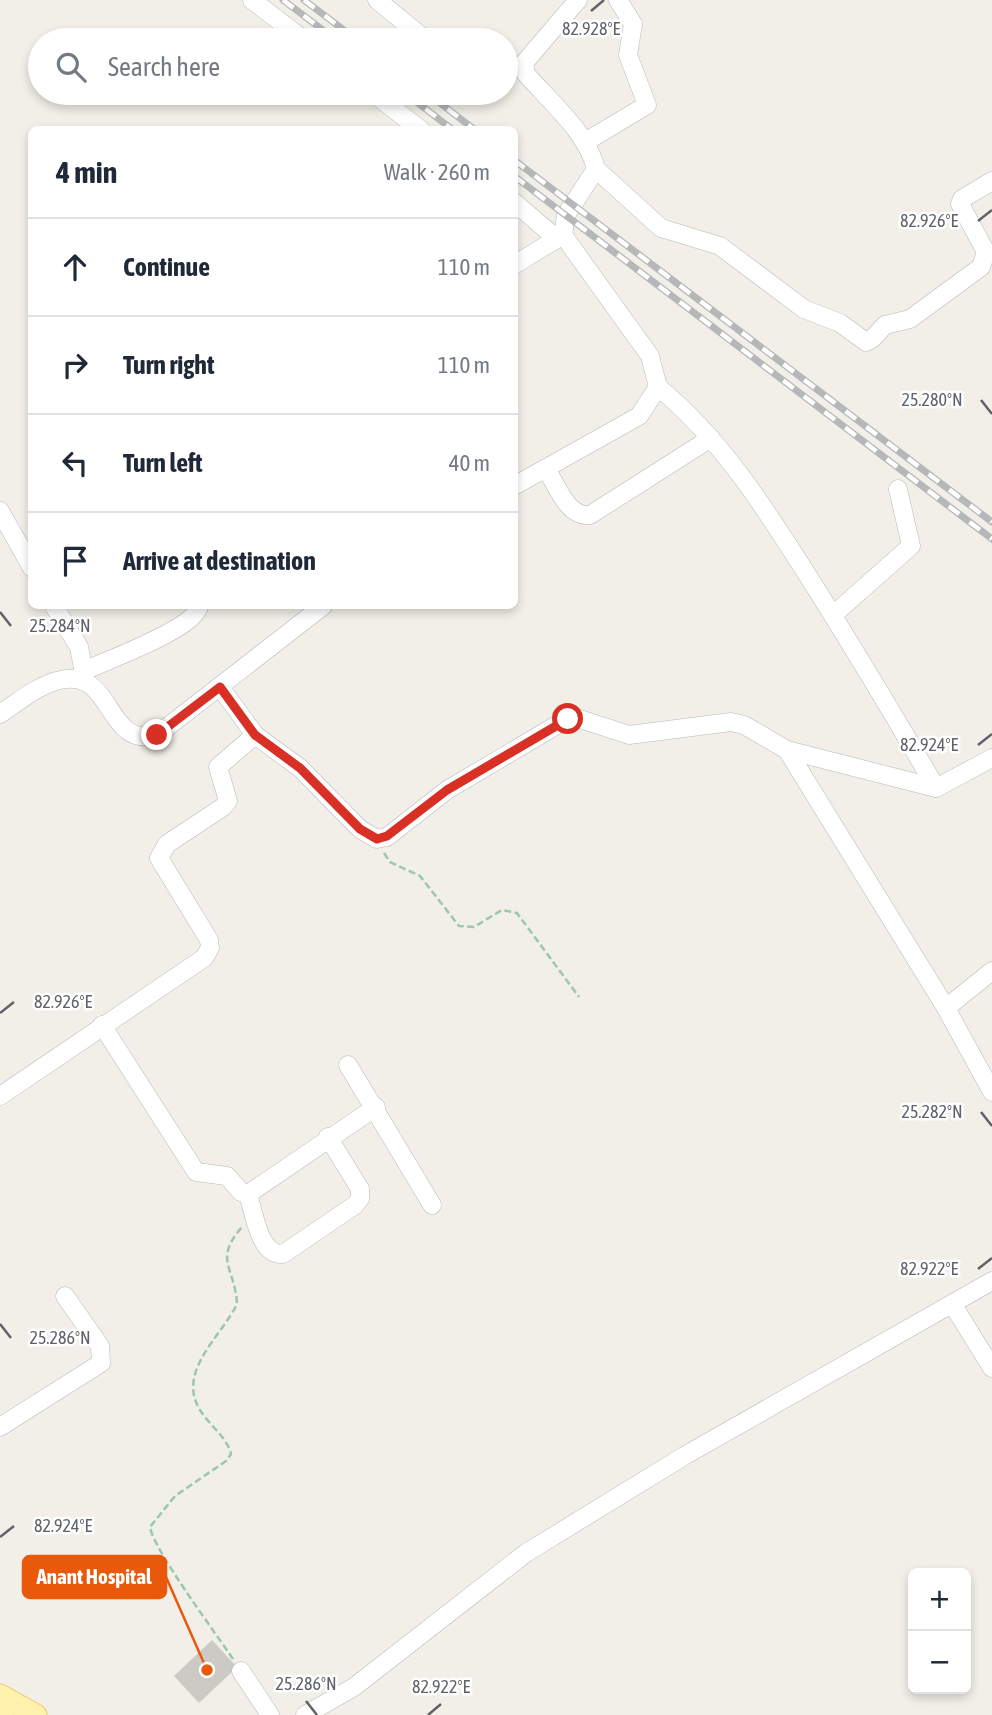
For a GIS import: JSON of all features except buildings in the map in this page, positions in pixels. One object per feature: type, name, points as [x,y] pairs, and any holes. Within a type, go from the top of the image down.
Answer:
[{"type":"main road","points":[[0,1695],[36,1715]]},
{"type":"street","points":[[253,0],[289,28]]},
{"type":"street","points":[[377,0],[411,28]]},
{"type":"street","points":[[518,65],[524,63],[578,0]]},
{"type":"street","points":[[585,142],[648,105],[628,55],[634,24],[618,0]]},
{"type":"street","points":[[524,63],[526,74],[585,142],[596,169],[661,228],[720,246],[804,309],[840,323],[866,342],[872,340],[885,325],[910,318],[989,267],[986,252],[960,204],[962,199],[992,181]]},
{"type":"street","points":[[389,105],[416,126]]},
{"type":"street","points":[[518,263],[560,237],[566,215],[596,169]]},
{"type":"street","points":[[518,205],[560,237],[650,356],[658,387],[711,438],[785,539],[936,788]]},
{"type":"street","points":[[518,484],[639,416],[658,387]]},
{"type":"street","points":[[547,470],[573,512],[581,516],[590,515],[711,438]]},
{"type":"street","points":[[833,615],[911,546],[898,489]]},
{"type":"street","points":[[0,511],[28,561]]},
{"type":"street","points":[[56,609],[79,647],[85,675],[130,734],[144,739],[157,735],[319,609]]},
{"type":"street","points":[[0,714],[44,686],[85,675],[141,647],[192,617],[198,609]]},
{"type":"street","points":[[220,687],[255,735],[300,768],[360,829],[377,839],[387,836],[447,790],[568,719],[580,719],[629,735],[731,722],[744,725],[787,750],[936,788],[992,758]]},
{"type":"street","points":[[0,1096],[204,958],[210,948],[204,931],[159,858],[167,844],[228,801],[218,767],[255,735]]},
{"type":"street","points":[[787,750],[946,1008],[992,1092]]},
{"type":"street","points":[[946,1008],[992,971]]},
{"type":"street","points":[[102,1026],[196,1172],[227,1176],[241,1192],[248,1194]]},
{"type":"street","points":[[348,1065],[376,1107],[432,1205]]},
{"type":"street","points":[[248,1194],[328,1137],[376,1107]]},
{"type":"street","points":[[248,1194],[266,1247],[277,1254],[283,1254],[355,1205],[360,1199],[360,1189],[328,1137]]},
{"type":"street","points":[[305,1715],[354,1687],[526,1553],[684,1456],[992,1281]]},
{"type":"street","points":[[0,1427],[102,1363],[100,1346],[65,1296]]},
{"type":"street","points":[[953,1305],[992,1368]]},
{"type":"street","points":[[241,1671],[270,1715]]},
{"type":"path","points":[[377,839],[390,862],[413,870],[420,876],[459,926],[474,927],[502,910],[516,913],[579,997]]},
{"type":"path","points":[[241,1671],[166,1558],[150,1527],[168,1502],[226,1461],[231,1454],[229,1447],[196,1403],[195,1371],[237,1304],[226,1256],[227,1246],[254,1213]]},
{"type":"railway","points":[[283,0],[320,28]]},
{"type":"railway","points":[[304,0],[341,28]]},
{"type":"railway","points":[[421,105],[448,126]]},
{"type":"railway","points":[[443,105],[470,126]]},
{"type":"railway","points":[[518,163],[992,522]]},
{"type":"railway","points":[[518,179],[992,539]]},
{"type":"place","name":"Anant Hospital","points":[[207,1670]]},
{"type":"route","points":[[157,735],[220,687],[255,735],[300,768],[360,829],[377,839],[387,836],[447,790],[568,719]]}]
